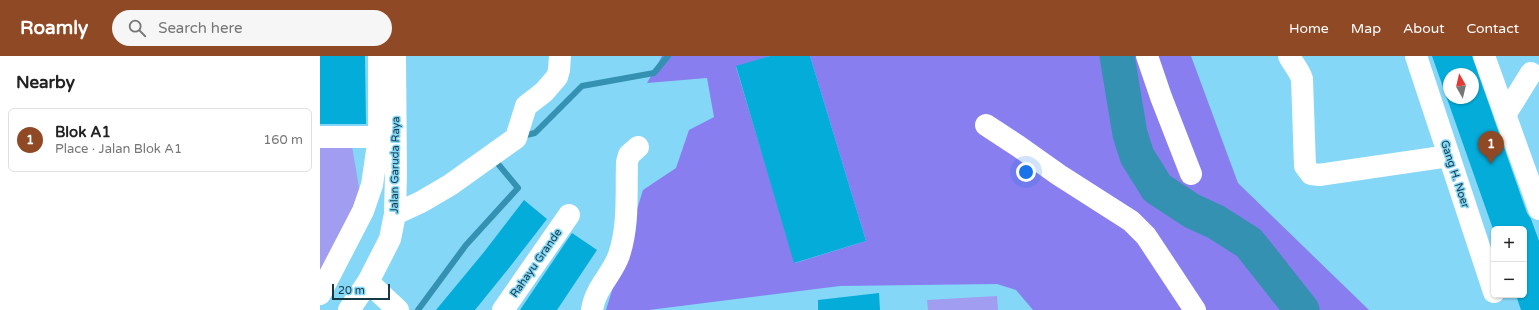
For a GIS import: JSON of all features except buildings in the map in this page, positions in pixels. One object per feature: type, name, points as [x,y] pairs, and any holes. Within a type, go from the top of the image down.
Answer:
[{"type":"street","name":"Jalan Garuda Raya","points":[[320,294],[363,211],[372,185],[379,137],[379,56]]},
{"type":"street","name":"Jalan Garuda Raya","points":[[349,310],[368,282],[390,239],[395,214],[395,56]]},
{"type":"street","points":[[395,214],[450,186],[516,138],[526,106],[544,92],[557,77],[560,56]]},
{"type":"street","points":[[1147,56],[1161,97],[1191,174]]},
{"type":"street","points":[[1289,56],[1299,70],[1302,79],[1305,166],[1311,174],[1319,175],[1449,156]]},
{"type":"street","name":"Gang H. Noer","points":[[1416,56],[1491,285]]},
{"type":"street","points":[[1484,56],[1539,209]]},
{"type":"street","points":[[1504,115],[1531,73]]},
{"type":"street","points":[[986,125],[1059,175],[1131,221],[1146,236],[1195,310]]},
{"type":"street","points":[[320,137],[379,137]]},
{"type":"street","points":[[592,310],[596,295],[619,255],[626,226],[627,162],[629,156],[638,146]]},
{"type":"street","name":"Rahayu Grande","points":[[503,310],[569,215]]},
{"type":"street","points":[[368,282],[398,310]]},
{"type":"street","name":"Gang H. Noer","points":[[1496,298],[1500,310]]},
{"type":"shaded area","points":[[662,56],[770,56],[736,67],[795,263],[866,241],[810,56],[1191,56],[1238,183],[1369,310],[1033,310],[1016,290],[997,284],[840,286],[649,310],[606,310],[643,190],[676,168],[689,130],[714,117],[707,78],[647,83]]},
{"type":"shaded area","points":[[351,140],[363,211],[320,280],[320,141]]},
{"type":"shaded area","points":[[997,296],[998,310],[928,310],[927,300]]},
{"type":"waterway","points":[[522,136],[535,133],[582,86],[654,73],[668,56]]},
{"type":"waterway","points":[[1117,56],[1130,134],[1137,156],[1157,188],[1192,211],[1216,222],[1249,243],[1302,310]]},
{"type":"waterway","points":[[418,310],[466,245],[518,188],[494,159]]},
{"type":"place","name":"Blok A1","points":[[1491,164]]}]
